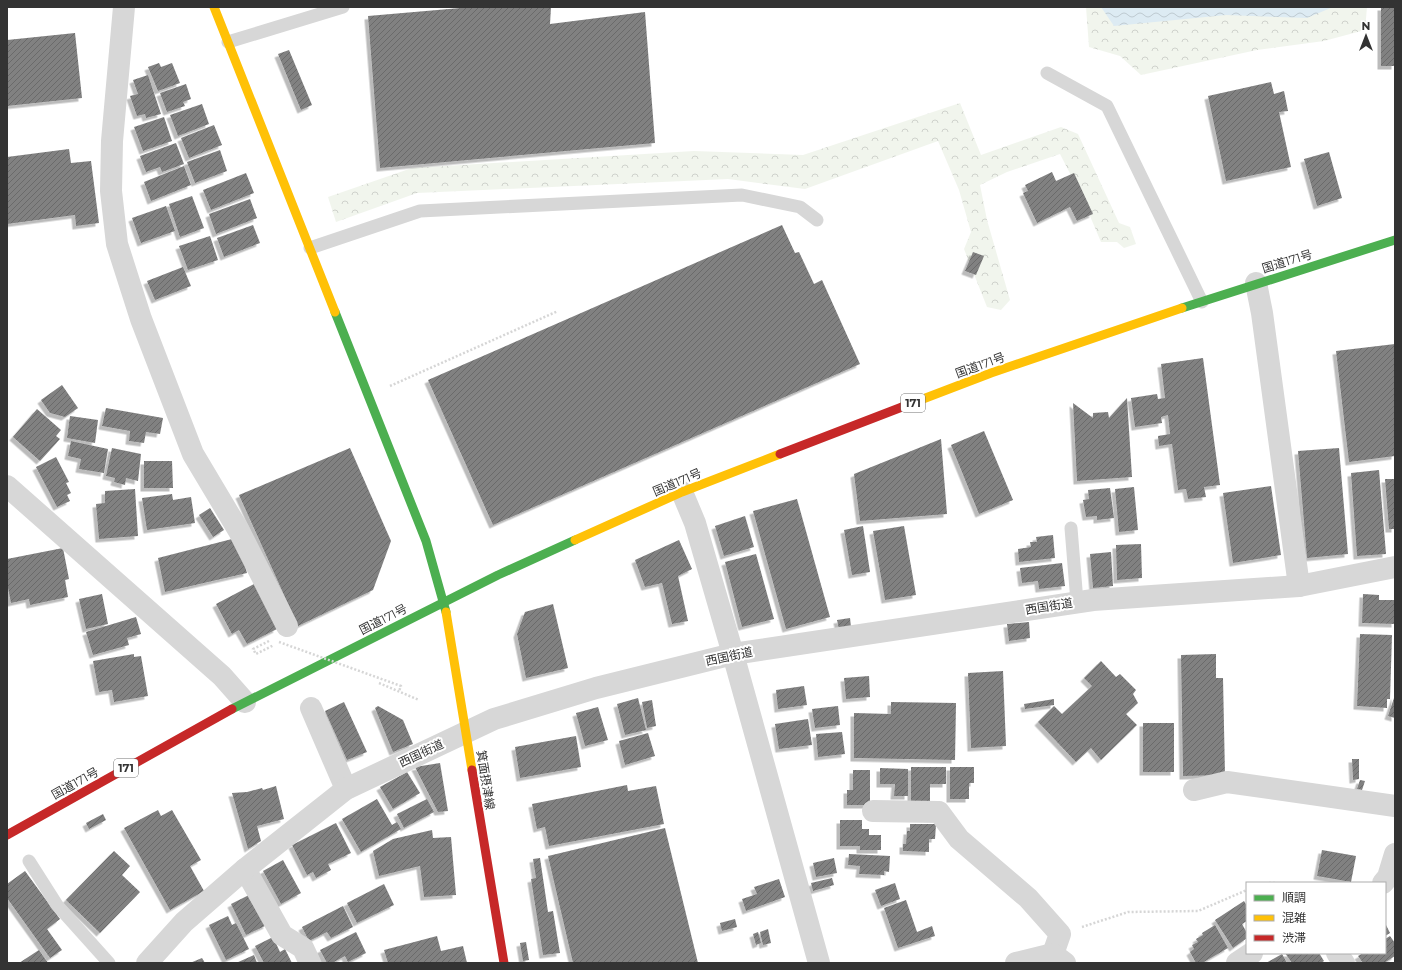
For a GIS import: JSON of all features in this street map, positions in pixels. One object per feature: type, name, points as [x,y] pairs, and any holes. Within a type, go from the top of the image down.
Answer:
[{"type":"main road","name":"箕面摂津線","points":[[214,7],[426,541],[444,602],[504,963]]},
{"type":"main road","name":"国道171号","points":[[7,835],[245,702],[498,575],[682,492],[991,373],[1256,283],[1395,240]]},
{"type":"street","points":[[124,7],[112,141],[111,191],[117,244],[141,319],[193,454],[239,531],[281,631]]},
{"type":"street","points":[[1256,283],[1262,313],[1299,586]]},
{"type":"street","points":[[7,486],[222,676],[245,702]]},
{"type":"street","points":[[682,492],[695,524],[733,654],[819,963]]},
{"type":"street","name":"西国街道","points":[[147,963],[184,922],[245,869],[346,788],[494,719],[596,688],[733,654],[1077,602],[1299,586],[1395,567]]},
{"type":"street","points":[[311,708],[346,788]]},
{"type":"street","points":[[1194,790],[1227,782],[1395,806]]},
{"type":"street","points":[[873,811],[939,812],[959,839],[1028,898],[1059,950],[1016,963]]},
{"type":"street","points":[[1385,882],[1388,877],[1395,854]]},
{"type":"street","points":[[245,869],[282,935],[303,948],[310,963]]},
{"type":"street","points":[[1237,963],[1250,954]]},
{"type":"street","points":[[1338,954],[1344,963]]},
{"type":"lane","points":[[228,42],[343,7]]},
{"type":"lane","points":[[1048,73],[1107,106],[1202,302]]},
{"type":"lane","points":[[310,248],[420,211],[742,195],[800,207],[817,220]]},
{"type":"lane","points":[[1071,528],[1077,602]]},
{"type":"lane","points":[[29,862],[57,905],[109,963]]},
{"type":"path","points":[[390,386],[558,311]]},
{"type":"path","points":[[281,631],[253,649],[256,654],[279,642],[401,686],[399,691]]},
{"type":"path","points":[[379,683],[419,700]]},
{"type":"path","points":[[1059,950],[1128,912],[1198,910],[1246,890]]},
{"type":"green space","points":[[1086,7],[1367,7],[1365,30],[1324,41],[1257,50],[1141,75],[1120,56],[1089,47]]},
{"type":"green space","points":[[960,103],[981,155],[1061,127],[1078,134],[1119,223],[1130,227],[1136,244],[1124,248],[1117,242],[1101,242],[1081,195],[1060,154],[1007,172],[980,185],[987,220],[1010,300],[1001,310],[987,307],[964,249],[971,232],[959,190],[938,141],[805,189],[728,179],[417,193],[336,222],[328,197],[412,168],[694,151],[803,155]]},
{"type":"water","points":[[1101,7],[1333,7],[1307,18],[1226,15],[1114,26]]},
{"type":"building","points":[[472,7],[551,7],[550,24],[645,12],[655,143],[380,168],[368,16]]},
{"type":"building","points":[[1381,7],[1395,7],[1395,66],[1381,66]]},
{"type":"building","points":[[75,33],[82,98],[7,106],[7,40]]},
{"type":"building","points":[[289,50],[312,105],[301,110],[278,54]]},
{"type":"building","points":[[159,63],[161,67],[172,63],[180,83],[158,91],[148,67]]},
{"type":"building","points":[[148,75],[161,114],[146,118],[145,114],[137,116],[130,96],[138,94],[133,80]]},
{"type":"building","points":[[1271,82],[1274,94],[1284,91],[1288,111],[1279,112],[1291,167],[1226,181],[1208,96]]},
{"type":"building","points":[[186,84],[191,99],[183,102],[185,106],[167,112],[160,93]]},
{"type":"building","points":[[202,104],[209,124],[178,136],[170,115]]},
{"type":"building","points":[[164,117],[172,141],[143,151],[134,127]]},
{"type":"building","points":[[214,125],[222,145],[189,158],[181,138]]},
{"type":"building","points":[[176,143],[184,164],[162,172],[160,167],[146,172],[140,156]]},
{"type":"building","points":[[69,149],[71,163],[91,161],[99,223],[76,226],[75,215],[7,224],[7,157]]},
{"type":"building","points":[[220,150],[227,171],[195,183],[187,162]]},
{"type":"building","points":[[1329,152],[1342,198],[1317,206],[1304,159]]},
{"type":"building","points":[[184,166],[191,185],[151,201],[144,182]]},
{"type":"building","points":[[1052,172],[1056,181],[1074,173],[1093,214],[1077,221],[1070,207],[1037,223],[1023,193],[1028,191],[1025,185]]},
{"type":"building","points":[[246,173],[254,193],[211,210],[203,190]]},
{"type":"building","points":[[192,196],[204,228],[180,237],[169,204]]},
{"type":"building","points":[[250,199],[257,218],[216,234],[209,214]]},
{"type":"building","points":[[166,206],[175,231],[141,243],[132,218]]},
{"type":"building","points":[[253,225],[260,243],[224,257],[217,238]]},
{"type":"building","points":[[782,225],[795,253],[799,252],[814,284],[822,280],[860,364],[493,525],[428,380]]},
{"type":"building","points":[[210,236],[218,260],[188,270],[179,246]]},
{"type":"building","points":[[973,252],[984,256],[976,275],[965,271]]},
{"type":"building","points":[[183,267],[191,286],[155,300],[147,281]]},
{"type":"building","points":[[1395,344],[1395,456],[1349,462],[1336,351]]},
{"type":"building","points":[[1203,358],[1220,485],[1204,487],[1206,497],[1188,499],[1186,489],[1178,490],[1172,444],[1159,446],[1158,436],[1170,434],[1168,415],[1161,417],[1162,423],[1135,427],[1131,398],[1157,394],[1158,399],[1165,398],[1161,364]]},
{"type":"building","points":[[62,385],[78,408],[65,417],[50,413],[41,400]]},
{"type":"building","points":[[1127,398],[1132,477],[1077,481],[1073,403],[1093,418],[1093,413],[1108,412],[1109,418]]},
{"type":"building","points":[[106,408],[163,418],[160,434],[146,432],[144,443],[129,441],[130,431],[102,426]]},
{"type":"building","points":[[37,409],[61,430],[56,436],[60,439],[40,461],[13,437]]},
{"type":"building","points":[[70,416],[98,420],[95,443],[67,438]]},
{"type":"building","points":[[984,431],[1013,500],[979,514],[951,445]]},
{"type":"building","points":[[941,439],[947,514],[860,521],[854,474]]},
{"type":"building","points":[[71,441],[108,449],[104,473],[79,469],[81,459],[68,456]]},
{"type":"building","points":[[112,448],[141,454],[138,481],[126,478],[125,485],[114,482],[115,478],[106,476]]},
{"type":"building","points":[[350,448],[391,541],[373,590],[298,626],[239,495]]},
{"type":"building","points":[[1339,448],[1348,554],[1307,558],[1298,451]]},
{"type":"building","points":[[56,457],[69,482],[66,483],[71,493],[67,495],[70,501],[57,507],[36,467]]},
{"type":"building","points":[[144,461],[172,461],[173,488],[144,488]]},
{"type":"building","points":[[1379,470],[1386,554],[1357,556],[1351,473]]},
{"type":"building","points":[[1385,479],[1395,479],[1395,529],[1389,529]]},
{"type":"building","points":[[1271,486],[1281,555],[1233,563],[1223,493]]},
{"type":"building","points":[[1134,487],[1138,530],[1119,532],[1115,489]]},
{"type":"building","points":[[1110,488],[1114,518],[1097,520],[1097,516],[1086,517],[1083,500],[1089,499],[1088,490]]},
{"type":"building","points":[[135,489],[138,536],[99,539],[96,504],[105,503],[105,491]]},
{"type":"building","points":[[172,494],[173,500],[191,497],[195,523],[147,530],[142,498]]},
{"type":"building","points":[[797,499],[830,617],[786,629],[753,511]]},
{"type":"building","points":[[210,508],[224,530],[213,537],[199,515]]},
{"type":"building","points":[[745,516],[754,547],[724,556],[715,526]]},
{"type":"building","points":[[863,526],[870,572],[852,575],[844,530]]},
{"type":"building","points":[[904,526],[916,595],[885,600],[873,531]]},
{"type":"building","points":[[1053,535],[1055,558],[1019,562],[1018,549],[1031,547],[1030,542],[1037,542],[1036,537]]},
{"type":"building","points":[[232,539],[241,551],[247,573],[165,592],[158,558]]},
{"type":"building","points":[[679,540],[692,569],[678,576],[688,621],[672,624],[662,583],[645,587],[635,560]]},
{"type":"building","points":[[1141,544],[1142,578],[1117,580],[1116,545]]},
{"type":"building","points":[[63,548],[69,579],[65,580],[68,597],[30,605],[29,599],[11,603],[7,583],[7,559]]},
{"type":"building","points":[[1111,552],[1113,586],[1093,588],[1090,554]]},
{"type":"building","points":[[756,554],[774,619],[742,627],[725,562]]},
{"type":"building","points":[[1062,563],[1065,586],[1039,589],[1038,581],[1022,583],[1020,568]]},
{"type":"building","points":[[254,584],[277,629],[247,644],[239,630],[232,634],[216,604]]},
{"type":"building","points":[[102,594],[108,624],[86,629],[79,599]]},
{"type":"building","points":[[1363,594],[1379,595],[1379,600],[1395,600],[1395,624],[1362,623]]},
{"type":"building","points":[[553,604],[568,668],[526,678],[517,634],[525,612]]},
{"type":"building","points":[[136,617],[141,634],[127,638],[129,645],[93,655],[86,632]]},
{"type":"building","points":[[850,618],[851,627],[839,629],[837,620]]},
{"type":"building","points":[[1029,622],[1030,638],[1009,641],[1007,624]]},
{"type":"building","points":[[1360,634],[1392,635],[1390,699],[1387,699],[1387,708],[1357,706]]},
{"type":"building","points":[[134,654],[134,657],[141,656],[148,696],[114,702],[112,690],[99,692],[93,661]]},
{"type":"building","points":[[1216,654],[1216,678],[1223,678],[1225,775],[1183,776],[1181,655]]},
{"type":"building","points":[[1101,661],[1116,677],[1120,674],[1136,690],[1133,694],[1138,703],[1126,714],[1137,725],[1101,760],[1091,748],[1076,762],[1038,722],[1054,706],[1062,714],[1092,686],[1084,678]]},
{"type":"building","points":[[1003,671],[1006,746],[971,748],[968,673]]},
{"type":"building","points":[[869,676],[870,697],[846,699],[844,678]]},
{"type":"building","points":[[804,686],[807,705],[778,709],[776,690]]},
{"type":"building","points":[[1395,695],[1395,718],[1388,716]]},
{"type":"building","points":[[638,698],[646,730],[625,735],[617,704]]},
{"type":"building","points":[[1054,699],[1054,705],[1025,709],[1024,704]]},
{"type":"building","points":[[652,700],[656,726],[647,728],[642,702]]},
{"type":"building","points":[[344,702],[367,752],[347,760],[325,711]]},
{"type":"building","points":[[891,702],[956,703],[955,760],[854,758],[854,713],[891,714]]},
{"type":"building","points":[[378,706],[403,720],[413,744],[393,752],[375,708]]},
{"type":"building","points":[[838,706],[840,725],[815,728],[812,709]]},
{"type":"building","points":[[598,707],[608,740],[585,746],[576,713]]},
{"type":"building","points":[[808,719],[812,745],[779,749],[775,724]]},
{"type":"building","points":[[1143,723],[1174,723],[1174,772],[1143,772]]},
{"type":"building","points":[[842,732],[845,754],[818,757],[816,734]]},
{"type":"building","points":[[648,733],[655,756],[625,765],[619,741]]},
{"type":"building","points":[[576,736],[581,767],[520,778],[515,747]]},
{"type":"building","points":[[1352,759],[1359,759],[1359,779],[1353,780]]},
{"type":"building","points":[[440,763],[448,811],[438,812],[415,767]]},
{"type":"building","points":[[911,767],[946,767],[946,784],[930,784],[930,801],[911,801]]},
{"type":"building","points":[[950,767],[974,767],[974,783],[969,783],[969,799],[950,799]]},
{"type":"building","points":[[880,768],[908,769],[908,796],[894,796],[895,784],[880,784]]},
{"type":"building","points":[[853,770],[870,770],[870,805],[847,805],[847,790],[853,790]]},
{"type":"building","points":[[407,772],[420,793],[393,809],[380,787]]},
{"type":"building","points":[[1360,780],[1365,781],[1362,790],[1357,789]]},
{"type":"building","points":[[627,785],[628,791],[656,786],[664,824],[549,846],[545,827],[537,829],[532,804]]},
{"type":"building","points":[[276,786],[284,819],[257,826],[261,841],[248,849],[232,793],[247,792],[262,788],[263,790]]},
{"type":"building","points":[[377,799],[392,825],[397,822],[401,829],[361,852],[342,819]]},
{"type":"building","points":[[427,799],[434,812],[404,828],[397,814]]},
{"type":"building","points":[[158,810],[161,816],[172,810],[201,860],[190,866],[204,891],[170,910],[124,828]]},
{"type":"building","points":[[103,814],[106,820],[89,829],[86,823]]},
{"type":"building","points":[[840,820],[862,820],[862,829],[869,829],[869,835],[881,835],[881,850],[860,850],[860,846],[840,846]]},
{"type":"building","points":[[336,823],[351,853],[328,864],[331,870],[316,878],[313,872],[307,875],[292,845]]},
{"type":"building","points":[[910,824],[936,824],[935,839],[929,839],[929,852],[903,851],[903,844],[906,844],[907,831],[910,831]]},
{"type":"building","points":[[665,828],[698,963],[573,963],[548,856]]},
{"type":"building","points":[[432,830],[433,838],[451,837],[456,895],[424,897],[420,866],[379,876],[373,851],[393,839]]},
{"type":"building","points":[[1322,850],[1356,856],[1351,882],[1317,876]]},
{"type":"building","points":[[114,851],[130,866],[122,875],[140,892],[100,933],[66,900]]},
{"type":"building","points":[[849,854],[890,856],[889,872],[884,871],[884,875],[859,874],[860,866],[848,865]]},
{"type":"building","points":[[540,858],[548,912],[553,911],[560,953],[543,955],[531,879],[536,878],[533,859]]},
{"type":"building","points":[[834,858],[837,873],[816,877],[813,863]]},
{"type":"building","points":[[283,860],[301,893],[281,904],[263,871]]},
{"type":"building","points":[[25,871],[60,919],[47,929],[62,950],[50,958],[7,898],[7,884]]},
{"type":"building","points":[[832,878],[834,885],[813,891],[811,883]]},
{"type":"building","points":[[779,879],[785,897],[746,911],[742,899],[757,894],[754,887]]},
{"type":"building","points":[[895,883],[900,899],[881,906],[875,890]]},
{"type":"building","points":[[384,884],[394,905],[357,923],[347,903]]},
{"type":"building","points":[[251,894],[267,925],[246,935],[231,904]]},
{"type":"building","points":[[906,900],[917,932],[932,926],[935,936],[898,948],[884,908]]},
{"type":"building","points":[[1244,901],[1246,904],[1246,922],[1242,924],[1246,931],[1246,939],[1233,948],[1215,920]]},
{"type":"building","points":[[343,906],[353,927],[331,938],[327,932],[309,941],[302,927]]},
{"type":"building","points":[[228,916],[232,925],[236,923],[249,949],[226,960],[209,925]]},
{"type":"building","points":[[735,919],[737,927],[722,931],[720,923]]},
{"type":"building","points":[[1215,925],[1228,948],[1202,963],[1196,963],[1190,952],[1194,949],[1192,945],[1198,942],[1196,939],[1203,935],[1202,933]]},
{"type":"building","points":[[1386,925],[1390,933],[1386,935]]},
{"type":"building","points":[[768,929],[771,943],[763,945],[760,932]]},
{"type":"building","points":[[356,932],[366,953],[348,962],[345,956],[332,963],[327,963],[320,950]]},
{"type":"building","points":[[758,932],[761,943],[756,945],[753,934]]},
{"type":"building","points":[[437,936],[441,951],[463,946],[467,963],[388,963],[384,950]]},
{"type":"building","points":[[1390,936],[1395,943],[1395,956],[1384,963],[1363,963],[1358,956],[1361,954],[1386,954],[1386,938]]},
{"type":"building","points":[[273,937],[280,952],[285,949],[292,963],[264,963],[255,946]]},
{"type":"building","points":[[526,942],[529,960],[523,961],[520,943]]},
{"type":"building","points":[[39,950],[48,963],[19,963]]},
{"type":"building","points":[[1282,954],[1287,963],[1266,963]]},
{"type":"building","points":[[1286,954],[1320,954],[1324,961],[1321,963],[1292,963]]},
{"type":"building","points":[[254,955],[257,963],[236,963]]},
{"type":"building","points":[[202,958],[205,963],[190,963]]},
{"type":"traffic: fast","points":[[1182,308],[1395,240]]},
{"type":"traffic: fast","points":[[335,312],[426,541],[446,612]]},
{"type":"traffic: fast","points":[[232,709],[498,575],[575,540]]},
{"type":"traffic: slow","points":[[214,7],[335,312]]},
{"type":"traffic: slow","points":[[902,407],[991,373],[1182,308]]},
{"type":"traffic: slow","points":[[575,540],[682,492],[780,454]]},
{"type":"traffic: slow","points":[[446,612],[472,770]]},
{"type":"traffic: jam","points":[[780,454],[902,407]]},
{"type":"traffic: jam","points":[[7,835],[232,709]]},
{"type":"traffic: jam","points":[[472,770],[504,963]]}]
